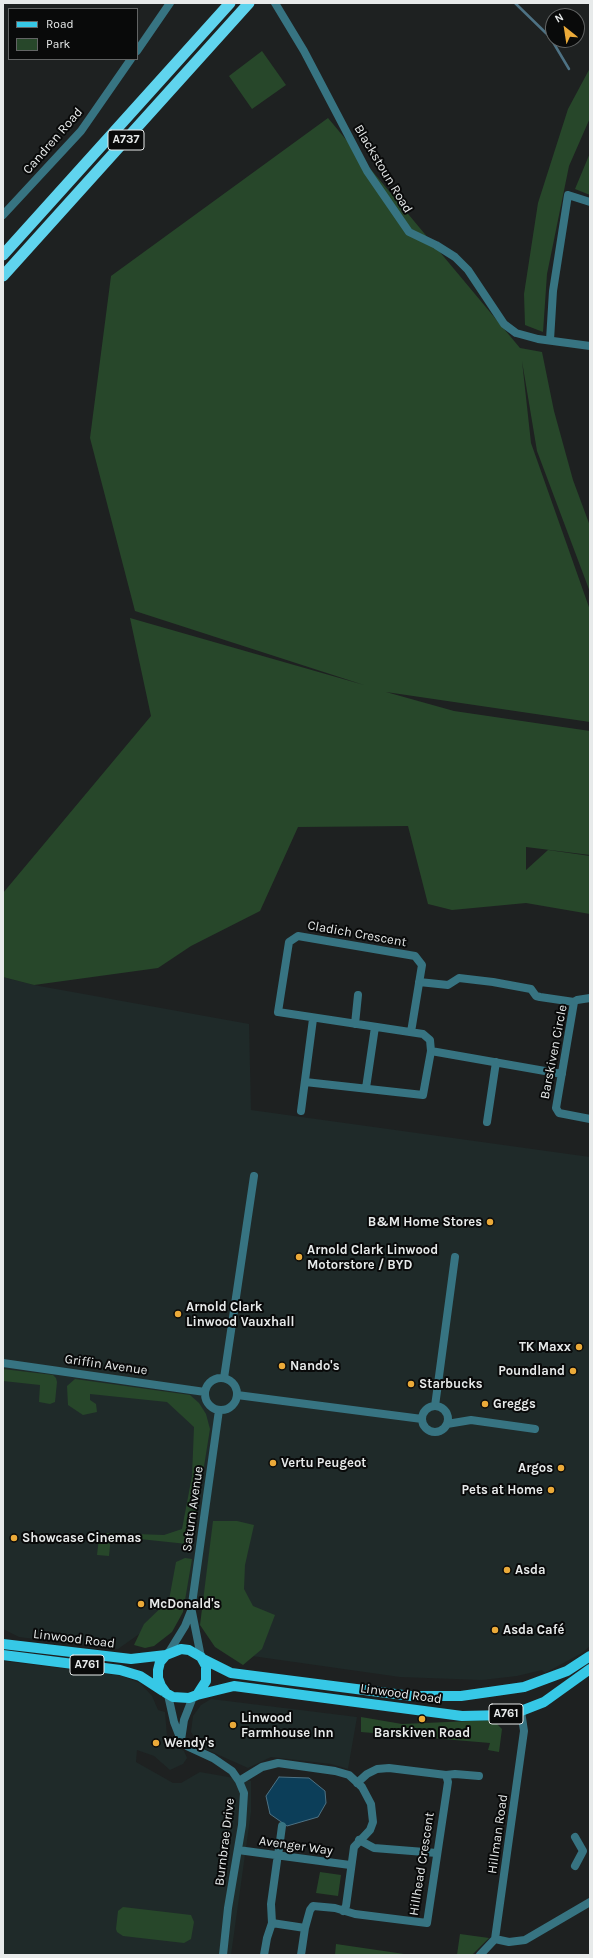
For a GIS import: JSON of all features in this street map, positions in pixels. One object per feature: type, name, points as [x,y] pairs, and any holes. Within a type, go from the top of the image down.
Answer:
[{"type":"highway","name":"A737","points":[[3,255],[230,3]]},
{"type":"highway","name":"A737","points":[[3,276],[249,3]]},
{"type":"main road","name":"Linwood Road","points":[[3,1644],[131,1659],[168,1654]]},
{"type":"main road","points":[[181,1649],[189,1650],[202,1658],[206,1666],[206,1681],[203,1689],[195,1696],[181,1699],[167,1694],[160,1686],[158,1678],[159,1666],[168,1654],[181,1649]]},
{"type":"main road","name":"Linwood Road","points":[[3,1655],[35,1658],[130,1672],[140,1676],[167,1694]]},
{"type":"main road","name":"Linwood Road","points":[[202,1658],[231,1673],[411,1696],[461,1696],[524,1687],[567,1671],[590,1656]]},
{"type":"main road","name":"Linwood Road","points":[[195,1696],[224,1687],[234,1686],[462,1716],[505,1715],[521,1711],[544,1702],[590,1669]]},
{"type":"street","points":[[138,50],[170,3]]},
{"type":"street","name":"Blackstoun Road","points":[[275,3],[304,51],[367,171],[402,225],[409,232],[436,245],[455,257],[468,270],[504,324],[516,333],[590,346]]},
{"type":"street","name":"Candren Road","points":[[3,215],[81,131],[130,60]]},
{"type":"street","points":[[550,340],[553,291],[568,195],[590,202]]},
{"type":"street","name":"Cladich Crescent","points":[[313,1019],[278,1012],[289,942],[298,936],[415,956],[422,965],[412,1032]]},
{"type":"street","points":[[419,982],[448,985],[459,978],[531,990],[536,996],[574,1002]]},
{"type":"street","points":[[355,1024],[358,996]]},
{"type":"street","name":"Barskiven Circle","points":[[590,998],[577,1000],[574,1002],[556,1108],[559,1113],[590,1118]]},
{"type":"street","points":[[301,1111],[313,1019],[412,1032],[423,1034],[430,1040],[431,1051],[423,1095],[305,1082]]},
{"type":"street","points":[[366,1088],[375,1027]]},
{"type":"street","points":[[431,1051],[562,1074]]},
{"type":"street","points":[[487,1122],[496,1062]]},
{"type":"street","points":[[224,1378],[254,1176]]},
{"type":"street","points":[[434,1406],[455,1256]]},
{"type":"street","name":"Griffin Avenue","points":[[3,1363],[205,1392]]},
{"type":"street","points":[[217,1378],[224,1378],[232,1384],[236,1395],[233,1403],[229,1407],[219,1410],[207,1402],[205,1392],[211,1382],[217,1378]]},
{"type":"street","points":[[236,1395],[422,1419]]},
{"type":"street","points":[[434,1406],[442,1408],[448,1416],[447,1424],[442,1430],[434,1432],[424,1427],[422,1419],[425,1411],[434,1406]]},
{"type":"street","name":"Saturn Avenue","points":[[168,1654],[186,1626],[191,1611],[219,1410]]},
{"type":"street","points":[[447,1424],[471,1420],[535,1429]]},
{"type":"street","name":"Saturn Avenue","points":[[191,1611],[202,1658]]},
{"type":"street","points":[[167,1694],[174,1722],[182,1740]]},
{"type":"street","points":[[182,1740],[184,1720],[195,1696]]},
{"type":"street","name":"Hillman Road","points":[[495,1940],[524,1731],[521,1711]]},
{"type":"street","name":"Burnbrae Drive","points":[[182,1740],[187,1746],[213,1758],[232,1771],[239,1781],[244,1793],[242,1825],[228,1908],[223,1955]]},
{"type":"street","points":[[239,1781],[262,1767],[278,1763],[335,1771],[349,1775],[357,1783],[371,1804],[373,1822],[370,1830],[354,1846],[350,1865],[346,1906],[343,1911],[313,1906],[310,1910],[305,1928],[301,1955]]},
{"type":"street","points":[[357,1783],[367,1774],[377,1769],[389,1768],[446,1775],[454,1774],[479,1776]]},
{"type":"street","name":"Hillhead Crescent","points":[[343,1911],[355,1914],[427,1923],[448,1782],[446,1775]]},
{"type":"street","points":[[264,1955],[267,1938],[272,1923],[271,1904],[282,1826]]},
{"type":"street","points":[[575,1837],[586,1852],[575,1866]]},
{"type":"street","points":[[359,1840],[374,1848],[437,1854]]},
{"type":"street","name":"Avenger Way","points":[[238,1850],[277,1858],[350,1865]]},
{"type":"street","points":[[480,1955],[495,1940],[509,1942],[524,1940],[590,1902]]},
{"type":"street","points":[[272,1923],[305,1928]]},
{"type":"shaded area","points":[[3,977],[34,985],[249,1024],[251,1110],[590,1157],[590,1646],[582,1653],[545,1673],[542,1670],[517,1676],[482,1680],[400,1677],[238,1654],[200,1605],[183,1603],[118,1649],[19,1637],[3,1629]]},
{"type":"shaded area","points":[[3,1661],[122,1676],[140,1683],[152,1696],[158,1710],[165,1712],[167,1736],[172,1743],[184,1751],[187,1758],[183,1764],[170,1770],[154,1756],[137,1750],[136,1762],[173,1783],[181,1783],[200,1772],[251,1781],[251,1812],[231,1955],[3,1955]]},
{"type":"shaded area","points":[[211,1699],[357,1717],[348,1769],[331,1764],[271,1757],[248,1768],[201,1747],[191,1732],[193,1716],[201,1705]]},
{"type":"green space","points":[[262,51],[286,85],[252,109],[229,76]]},
{"type":"green space","points":[[590,68],[590,118],[569,166],[547,274],[543,332],[525,325],[524,294],[538,203],[568,109]]},
{"type":"green space","points":[[328,118],[520,348],[542,352],[554,411],[573,480],[590,526],[590,592],[537,451],[522,361],[531,443],[590,610],[590,722],[386,692],[454,711],[590,731],[590,855],[526,847],[526,870],[548,850],[590,856],[590,914],[526,903],[452,910],[428,904],[408,826],[298,827],[260,911],[191,946],[158,968],[34,985],[3,977],[3,893],[151,716],[130,618],[364,685],[135,611],[90,438],[111,276]]},
{"type":"green space","points":[[590,153],[590,195],[575,189]]},
{"type":"green space","points":[[3,1369],[53,1375],[57,1382],[55,1402],[50,1404],[39,1402],[40,1385],[3,1381]]},
{"type":"green space","points":[[75,1379],[190,1395],[199,1403],[206,1414],[210,1429],[192,1541],[187,1544],[111,1536],[109,1556],[97,1555],[99,1538],[107,1533],[164,1535],[182,1529],[192,1476],[194,1427],[167,1402],[90,1394],[90,1400],[96,1404],[97,1412],[83,1415],[68,1405],[67,1386]]},
{"type":"green space","points":[[213,1521],[237,1521],[254,1525],[245,1565],[244,1589],[253,1606],[275,1615],[262,1649],[243,1665],[215,1647],[200,1625]]},
{"type":"green space","points":[[185,1558],[192,1559],[183,1612],[172,1632],[154,1646],[145,1648],[134,1645],[144,1624],[169,1600],[176,1562]]},
{"type":"green space","points":[[361,1717],[402,1724],[493,1720],[502,1729],[499,1752],[488,1750],[490,1743],[361,1732]]},
{"type":"green space","points":[[320,1872],[341,1875],[338,1896],[316,1893]]},
{"type":"green space","points":[[123,1907],[191,1915],[194,1922],[191,1939],[184,1943],[123,1936],[117,1932],[116,1929],[118,1911]]},
{"type":"green space","points":[[460,1934],[489,1938],[472,1955],[457,1955]]},
{"type":"green space","points":[[336,1944],[411,1955],[335,1955]]},
{"type":"water","points":[[279,1777],[309,1778],[325,1791],[326,1803],[318,1817],[287,1826],[270,1814],[266,1796]]},
{"type":"waterway","points":[[515,3],[550,37],[569,69]]},
{"type":"place","name":"B&M Home Stores","points":[[490,1222]]},
{"type":"place","name":"Arnold Clark Linwood Motorstore / BYD","points":[[299,1257]]},
{"type":"place","name":"Arnold Clark Linwood Vauxhall","points":[[178,1314]]},
{"type":"place","name":"TK Maxx","points":[[579,1347]]},
{"type":"place","name":"Nando's","points":[[282,1366]]},
{"type":"place","name":"Poundland","points":[[573,1371]]},
{"type":"place","name":"Starbucks","points":[[411,1384]]},
{"type":"place","name":"Greggs","points":[[485,1404]]},
{"type":"place","name":"Vertu Peugeot","points":[[273,1463]]},
{"type":"place","name":"Argos","points":[[561,1468]]},
{"type":"place","name":"Pets at Home","points":[[551,1490]]},
{"type":"place","name":"Showcase Cinemas","points":[[14,1538]]},
{"type":"place","name":"Asda","points":[[507,1570]]},
{"type":"place","name":"McDonald's","points":[[141,1604]]},
{"type":"place","name":"Asda Café","points":[[495,1630]]},
{"type":"place","name":"Barskiven Road","points":[[422,1719]]},
{"type":"place","name":"Linwood Farmhouse Inn","points":[[233,1725]]},
{"type":"place","name":"Wendy's","points":[[156,1743]]}]
